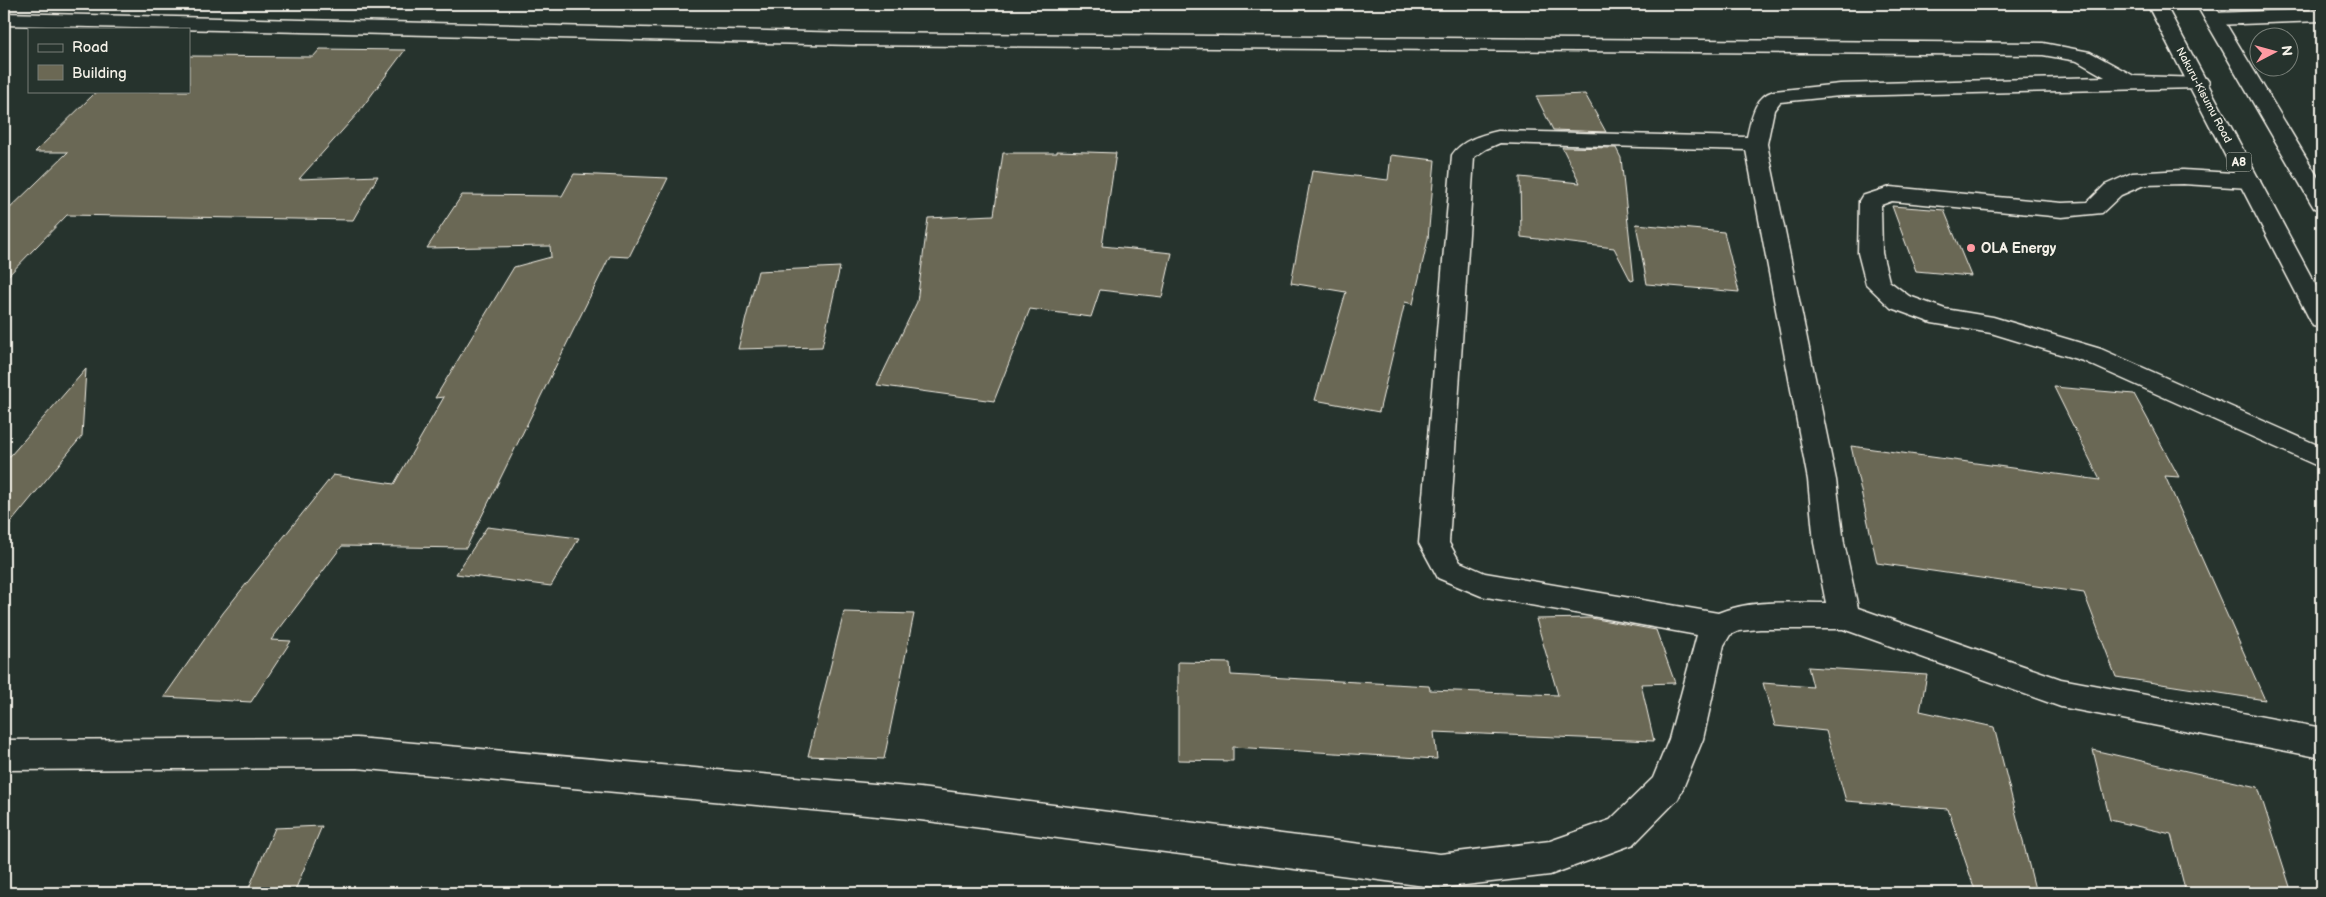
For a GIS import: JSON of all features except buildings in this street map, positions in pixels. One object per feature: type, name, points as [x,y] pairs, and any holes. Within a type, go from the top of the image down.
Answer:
[{"type":"main road","name":"Nakuru-Kisumu Road","points":[[2156,4],[2199,82],[2248,181],[2322,320]]},
{"type":"main road","points":[[2210,11],[2316,16]]},
{"type":"main road","points":[[2210,11],[2322,203]]},
{"type":"main road","points":[[4,19],[853,39],[2043,49],[2083,56],[2130,82]]},
{"type":"main road","points":[[1844,616],[1829,543],[1822,480],[1756,144],[1764,109],[1774,98],[1840,90],[2130,82],[2199,82]]},
{"type":"main road","points":[[1756,144],[1498,137],[1478,144],[1463,154],[1434,543],[1449,570],[1480,584],[1719,626],[1736,619],[1760,616],[1844,616],[2061,693],[2322,743]]},
{"type":"main road","points":[[2248,181],[2183,177],[2140,178],[2113,190],[2094,208],[2062,210],[1890,194],[1870,200],[1870,253],[1878,284],[1900,302],[1940,317],[1993,325],[2092,355],[2322,458]]},
{"type":"main road","points":[[4,755],[357,752],[920,804],[1440,871],[1550,858],[1622,832],[1666,788],[1686,739],[1709,642],[1719,626]]},
{"type":"place","name":"OLA Energy","points":[[1971,248]]}]
